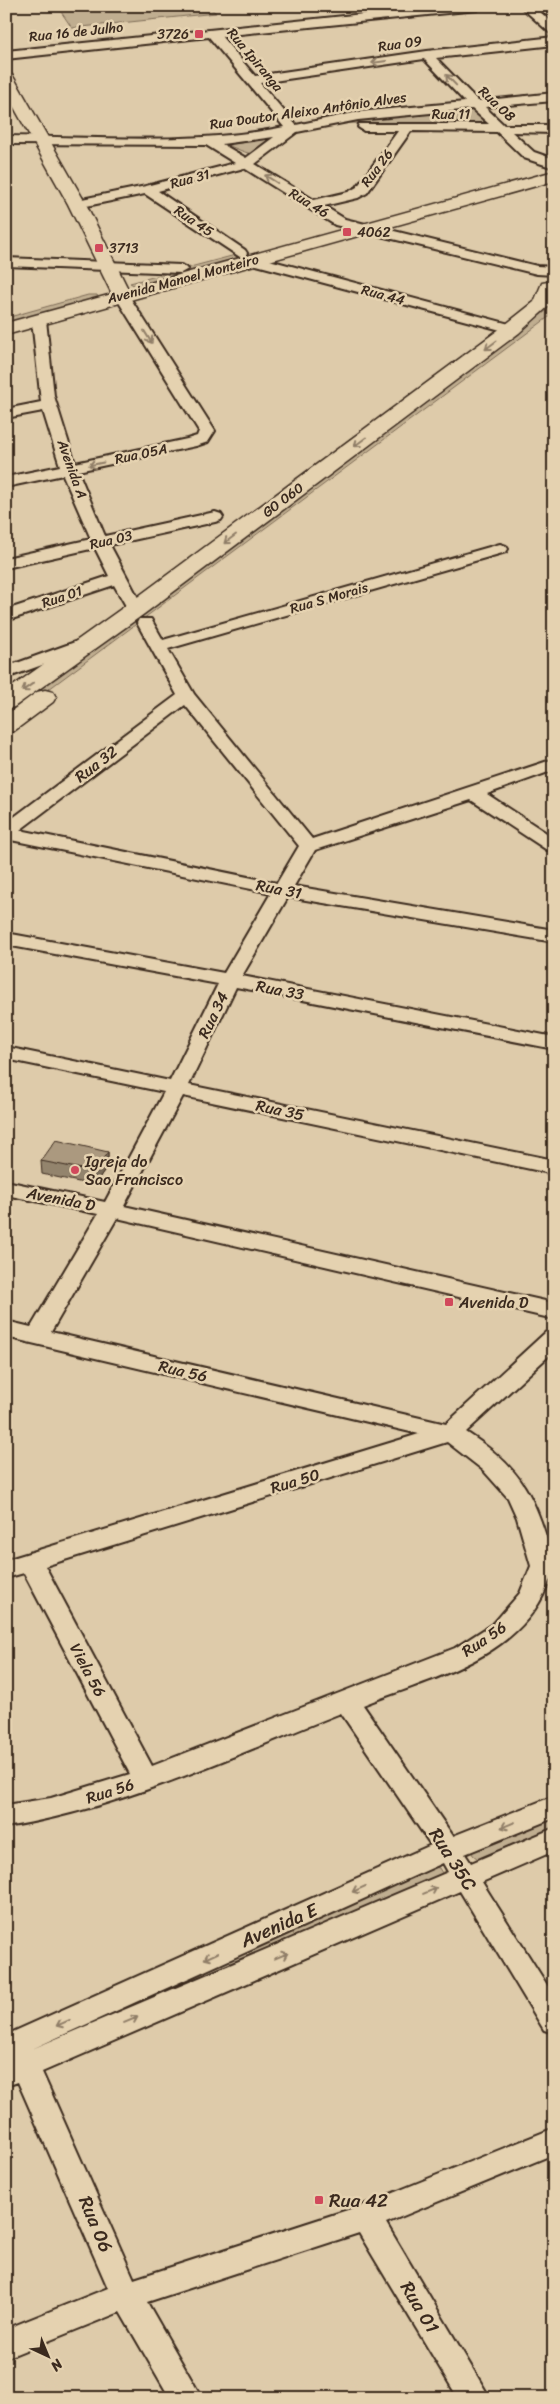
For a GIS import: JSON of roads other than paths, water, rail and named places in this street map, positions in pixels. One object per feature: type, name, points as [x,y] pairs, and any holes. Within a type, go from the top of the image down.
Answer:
[{"type":"main road","points":[[6,78],[77,204],[119,291]]},
{"type":"main road","name":"Avenida Manoel Monteiro","points":[[6,316],[119,291],[554,176]]},
{"type":"main road","name":"Avenida Manoel Monteiro","points":[[6,329],[39,320],[181,269],[256,254]]},
{"type":"main road","name":"GO 060","points":[[6,726],[141,616],[512,330],[542,304],[549,278]]},
{"type":"main road","name":"GO 060","points":[[6,702],[88,642],[141,616],[554,320]]},
{"type":"street","name":"Rua 16 de Julho","points":[[6,55],[428,9],[477,6]]},
{"type":"street","points":[[526,6],[554,30]]},
{"type":"street","name":"Rua Ipiranga","points":[[212,33],[293,129]]},
{"type":"street","name":"Rua 09","points":[[252,80],[427,55],[554,41]]},
{"type":"street","name":"Rua 08","points":[[427,55],[475,105],[529,155],[554,164]]},
{"type":"street","name":"Rua Doutor Aleixo Antônio Alves","points":[[6,140],[209,141],[254,137],[358,116],[554,97]]},
{"type":"street","name":"Rua 11","points":[[318,124],[406,129],[554,129]]},
{"type":"street","name":"Rua 31","points":[[77,204],[147,190],[246,164],[293,129]]},
{"type":"street","name":"Rua 26","points":[[311,205],[353,195],[362,190],[406,129]]},
{"type":"street","name":"Rua 46","points":[[209,141],[340,222],[549,278]]},
{"type":"street","name":"Rua 45","points":[[147,190],[256,254]]},
{"type":"street","name":"Rua 44","points":[[256,254],[512,330]]},
{"type":"street","points":[[6,262],[107,264],[181,269]]},
{"type":"street","name":"Rua 05A","points":[[6,482],[203,439],[207,430],[119,291]]},
{"type":"street","name":"Avenida A","points":[[39,320],[49,405],[70,469],[100,543],[186,696],[308,846]]},
{"type":"street","points":[[6,414],[49,405]]},
{"type":"street","name":"Rua 03","points":[[6,563],[215,517]]},
{"type":"street","name":"Rua S Morais","points":[[158,647],[500,549]]},
{"type":"street","name":"Rua 01","points":[[6,616],[118,578]]},
{"type":"street","points":[[6,673],[88,642]]},
{"type":"street","name":"Rua 32","points":[[6,833],[186,696]]},
{"type":"street","points":[[308,846],[473,793],[554,764]]},
{"type":"street","points":[[473,793],[554,846]]},
{"type":"street","name":"Rua 31","points":[[6,833],[283,890],[554,936]]},
{"type":"street","name":"Rua 34","points":[[37,1336],[111,1210],[177,1088],[230,980],[308,846]]},
{"type":"street","name":"Rua 33","points":[[6,939],[554,1043]]},
{"type":"street","name":"Rua 35","points":[[6,1053],[554,1167]]},
{"type":"street","name":"Avenida D","points":[[6,1188],[111,1210],[554,1311]]},
{"type":"street","name":"Rua 56","points":[[6,1329],[450,1433],[477,1451],[505,1475],[523,1504],[549,1567],[530,1598],[503,1630],[464,1655],[146,1779],[51,1809],[6,1816]]},
{"type":"street","name":"Rua 50","points":[[6,1569],[450,1433],[554,1338]]},
{"type":"street","name":"Viela 56","points":[[30,1561],[146,1779]]},
{"type":"street","name":"Rua 35C","points":[[346,1700],[448,1849],[554,2021]]},
{"type":"street","name":"Avenida E","points":[[12,2055],[448,1849],[554,1807]]},
{"type":"street","name":"Avenida E","points":[[12,2055],[554,1839]]},
{"type":"street","name":"Rua 06","points":[[12,2055],[126,2295],[186,2398]]},
{"type":"street","points":[[6,2344],[126,2295],[366,2217],[554,2141]]},
{"type":"street","name":"Rua 01","points":[[366,2217],[475,2398]]},
{"type":"place","name":"3726","points":[[199,34]]},
{"type":"place","name":"4062","points":[[347,232]]},
{"type":"place","name":"3713","points":[[99,248]]},
{"type":"place","name":"Igreja do Sao Francisco","points":[[75,1170]]},
{"type":"place","name":"Avenida D","points":[[449,1302]]},
{"type":"place","name":"Rua 42","points":[[319,2200]]}]
